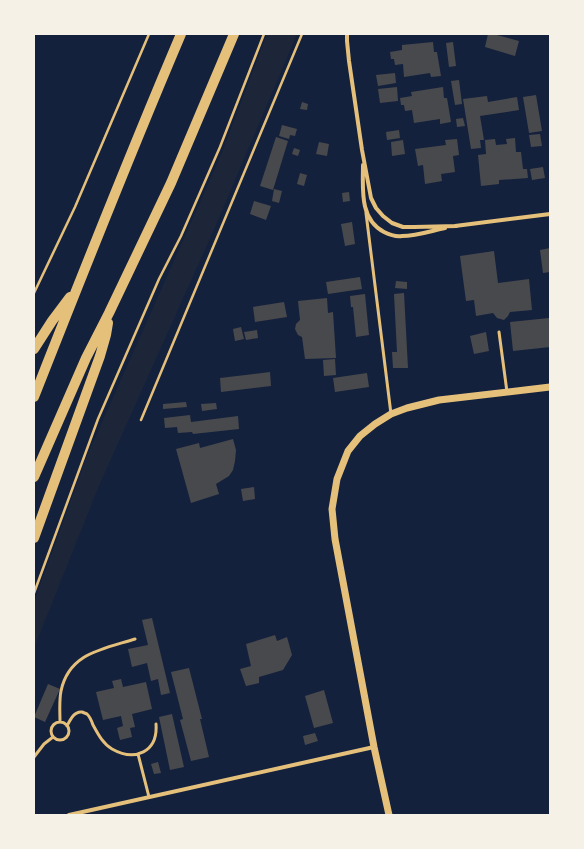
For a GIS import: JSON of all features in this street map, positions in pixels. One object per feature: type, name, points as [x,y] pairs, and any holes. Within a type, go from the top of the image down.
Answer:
[{"type":"main road","points":[[34,397],[76,290],[181,34]]},
{"type":"main road","points":[[34,477],[86,358],[171,183],[234,34]]},
{"type":"main road","points":[[34,349],[52,321],[76,290]]},
{"type":"main road","points":[[34,538],[100,356],[106,335],[109,313]]},
{"type":"street","points":[[347,34],[349,61],[362,150],[371,198],[376,208],[392,223],[403,226],[457,226]]},
{"type":"street","points":[[362,150],[364,200],[366,212],[372,222],[380,230],[390,235],[412,235],[457,226],[550,214]]},
{"type":"street","points":[[389,815],[374,747],[335,539],[332,509],[337,479],[348,451],[360,436],[374,424],[391,414],[406,408],[439,400],[550,387]]},
{"type":"street","points":[[69,815],[374,747]]},
{"type":"lane","points":[[366,212],[391,414]]},
{"type":"lane","points":[[499,332],[508,392]]},
{"type":"lane","points":[[60,722],[61,692],[65,678],[73,666],[84,657],[97,650],[135,639]]},
{"type":"lane","points":[[53,737],[60,740],[67,737],[67,726],[72,717],[76,713],[82,712],[88,714],[99,736],[105,743],[124,753],[138,754],[144,752],[155,740],[156,724]]},
{"type":"lane","points":[[53,737],[52,729],[56,723],[64,723],[67,726]]},
{"type":"lane","points":[[34,757],[44,744],[53,737]]},
{"type":"lane","points":[[138,754],[149,797]]},
{"type":"path","points":[[34,293],[75,207],[149,34]]},
{"type":"path","points":[[34,593],[98,419],[159,279],[181,236],[220,147],[264,34]]},
{"type":"path","points":[[141,420],[302,34]]},
{"type":"shaded area","points":[[267,34],[297,34],[216,225],[98,488],[34,648],[34,602],[87,456],[221,155]]},
{"type":"building","points":[[488,34],[519,41],[515,56],[485,47]]},
{"type":"building","points":[[433,42],[434,52],[437,52],[441,76],[431,77],[430,73],[404,77],[403,64],[395,65],[394,59],[391,59],[390,52],[402,50],[402,45]]},
{"type":"building","points":[[453,42],[456,66],[449,67],[446,43]]},
{"type":"building","points":[[395,73],[396,83],[378,86],[376,75]]},
{"type":"building","points":[[459,80],[462,104],[455,105],[451,81]]},
{"type":"building","points":[[397,87],[398,101],[380,103],[378,89]]},
{"type":"building","points":[[443,87],[444,98],[447,98],[451,122],[440,124],[440,119],[414,123],[412,110],[405,111],[404,105],[401,105],[400,98],[412,96],[411,92]]},
{"type":"building","points":[[536,95],[542,131],[529,133],[523,97]]},
{"type":"building","points":[[487,96],[488,102],[517,97],[519,110],[480,116],[484,140],[480,140],[481,148],[471,149],[463,99]]},
{"type":"building","points":[[302,102],[308,104],[307,110],[300,109]]},
{"type":"building","points":[[463,118],[465,126],[457,127],[456,119]]},
{"type":"building","points":[[282,125],[297,129],[295,136],[290,135],[289,139],[279,136]]},
{"type":"building","points":[[399,130],[400,138],[387,140],[386,132]]},
{"type":"building","points":[[540,134],[542,146],[531,147],[529,135]]},
{"type":"building","points":[[276,137],[288,141],[273,190],[260,186]]},
{"type":"building","points":[[515,138],[516,152],[521,152],[523,169],[527,169],[528,178],[499,180],[499,184],[481,186],[478,155],[486,154],[485,140],[495,139],[496,145],[507,144],[506,139]]},
{"type":"building","points":[[457,139],[459,155],[453,156],[455,172],[441,174],[442,181],[425,184],[423,165],[418,166],[415,149],[446,145],[445,140]]},
{"type":"building","points":[[403,140],[405,154],[392,156],[391,142]]},
{"type":"building","points":[[319,142],[329,144],[327,156],[316,154]]},
{"type":"building","points":[[294,148],[300,150],[298,156],[292,154]]},
{"type":"building","points":[[543,167],[545,178],[532,180],[530,169]]},
{"type":"building","points":[[300,173],[307,175],[304,186],[297,184]]},
{"type":"building","points":[[274,189],[282,191],[279,203],[272,201]]},
{"type":"building","points":[[349,192],[350,201],[343,202],[342,193]]},
{"type":"building","points":[[254,201],[271,206],[266,220],[250,214]]},
{"type":"building","points":[[352,222],[355,244],[345,246],[341,224]]},
{"type":"building","points":[[550,248],[550,272],[543,273],[540,250]]},
{"type":"building","points":[[494,251],[498,283],[529,279],[532,310],[510,312],[504,320],[497,318],[493,313],[476,316],[474,300],[466,301],[460,256]]},
{"type":"building","points":[[360,277],[362,289],[328,294],[326,282]]},
{"type":"building","points":[[396,281],[407,282],[407,289],[395,288]]},
{"type":"building","points":[[404,293],[408,368],[393,368],[392,352],[397,352],[394,294]]},
{"type":"building","points":[[365,294],[369,335],[356,337],[353,307],[351,307],[350,296]]},
{"type":"building","points":[[327,298],[328,313],[333,312],[336,358],[305,359],[302,337],[298,335],[295,329],[296,324],[300,320],[298,301]]},
{"type":"building","points":[[284,302],[287,317],[255,322],[253,307]]},
{"type":"building","points":[[549,318],[550,347],[513,351],[510,322]]},
{"type":"building","points":[[241,327],[244,339],[235,341],[233,329]]},
{"type":"building","points":[[257,330],[258,338],[246,340],[244,332]]},
{"type":"building","points":[[486,332],[489,351],[474,354],[470,336]]},
{"type":"building","points":[[335,359],[336,375],[324,376],[323,360]]},
{"type":"building","points":[[270,372],[271,386],[221,392],[220,378]]},
{"type":"building","points":[[367,373],[369,387],[335,392],[333,378]]},
{"type":"building","points":[[186,402],[187,407],[163,409],[163,404]]},
{"type":"building","points":[[216,403],[217,409],[202,411],[201,404]]},
{"type":"building","points":[[190,415],[191,422],[238,416],[239,429],[193,434],[192,432],[178,433],[177,427],[165,428],[164,418]]},
{"type":"building","points":[[233,439],[236,450],[233,470],[229,476],[216,484],[219,494],[191,503],[176,449],[199,443],[200,448]]},
{"type":"building","points":[[254,487],[255,499],[243,501],[241,489]]},
{"type":"building","points":[[152,618],[170,693],[161,695],[158,679],[151,681],[147,663],[132,667],[128,649],[148,645],[142,620]]},
{"type":"building","points":[[275,635],[277,641],[287,637],[292,655],[283,670],[259,677],[259,683],[246,686],[240,669],[251,666],[246,644]]},
{"type":"building","points":[[189,668],[202,719],[200,719],[209,757],[191,761],[180,720],[183,719],[171,672]]},
{"type":"building","points":[[121,679],[123,687],[146,682],[152,709],[132,714],[135,727],[130,728],[132,737],[120,740],[117,728],[123,726],[121,716],[103,720],[96,692],[114,688],[112,681]]},
{"type":"building","points":[[48,684],[60,689],[45,722],[34,717]]},
{"type":"building","points":[[324,690],[333,723],[314,728],[305,696]]},
{"type":"building","points":[[172,714],[184,767],[170,770],[159,717]]},
{"type":"building","points":[[315,733],[318,741],[305,745],[303,736]]},
{"type":"building","points":[[158,762],[161,773],[154,774],[151,764]]}]
